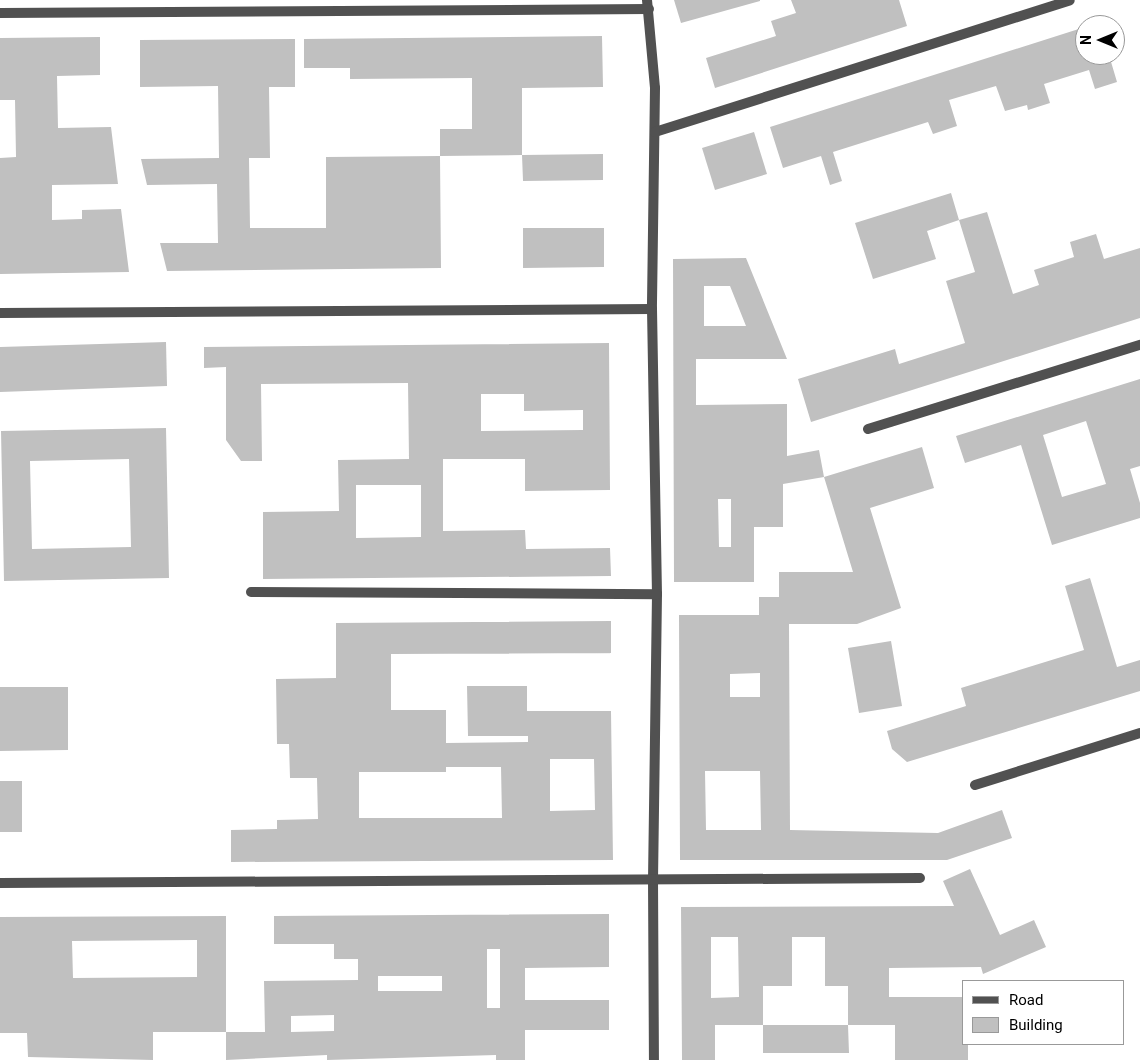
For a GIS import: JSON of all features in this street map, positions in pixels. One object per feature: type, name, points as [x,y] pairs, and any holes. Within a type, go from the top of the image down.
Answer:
[{"type":"street","points":[[655,132],[1070,0]]},
{"type":"street","points":[[0,13],[648,4],[655,132],[652,309],[658,594],[653,879],[654,1060]]},
{"type":"street","points":[[0,312],[652,309]]},
{"type":"street","points":[[868,429],[1140,345]]},
{"type":"street","points":[[251,592],[658,594]]},
{"type":"street","points":[[975,785],[1140,732]]},
{"type":"street","points":[[0,884],[920,878]]},
{"type":"building","points":[[674,0],[760,0],[760,1],[681,23]]},
{"type":"building","points":[[791,0],[899,0],[907,26],[715,88],[706,58],[776,36],[771,21],[796,13]]},
{"type":"building","points":[[1075,30],[1075,65],[1112,65],[1117,82],[1095,89],[1089,70],[1044,84],[1050,103],[1028,110],[1027,105],[1005,111],[996,86],[949,100],[957,126],[933,134],[928,122],[833,152],[842,181],[830,185],[821,156],[783,168],[770,127]]},
{"type":"building","points":[[602,36],[603,87],[522,88],[522,155],[440,156],[440,129],[472,129],[472,78],[350,79],[350,68],[304,68],[304,39]]},
{"type":"building","points":[[100,37],[100,75],[57,76],[58,128],[111,127],[118,184],[52,185],[52,220],[82,219],[82,210],[121,209],[129,272],[0,274],[0,158],[16,157],[15,100],[0,100],[0,38]]},
{"type":"building","points":[[295,39],[295,87],[269,87],[270,158],[249,158],[250,228],[326,228],[326,157],[440,156],[441,268],[167,271],[160,243],[218,243],[217,184],[147,185],[141,159],[219,158],[218,86],[140,87],[140,40]]},
{"type":"building","points":[[754,132],[767,174],[715,190],[702,148]]},
{"type":"building","points":[[603,154],[603,180],[523,181],[522,155]]},
{"type":"building","points":[[951,193],[959,220],[927,231],[936,259],[873,279],[855,223]]},
{"type":"building","points":[[987,212],[1013,294],[1039,285],[1034,270],[1074,257],[1070,242],[1096,234],[1104,259],[1140,248],[1140,318],[811,422],[798,379],[895,349],[899,364],[965,343],[946,281],[975,272],[959,220]]},
{"type":"building","points":[[523,228],[604,228],[604,267],[523,268]]},
{"type":"building","points":[[746,258],[787,359],[696,359],[696,405],[787,404],[787,456],[819,450],[824,477],[783,484],[783,527],[754,527],[754,582],[674,582],[673,259]],"holes":[[[704,286],[730,286],[746,326],[704,326]],[[718,499],[731,499],[731,547],[719,547]]]},
{"type":"building","points":[[166,342],[167,386],[0,392],[0,347]]},
{"type":"building","points":[[609,343],[610,490],[525,491],[525,459],[443,459],[443,531],[525,530],[526,549],[610,548],[611,576],[263,579],[263,512],[339,511],[338,460],[409,459],[408,383],[261,384],[262,461],[241,461],[226,440],[226,367],[204,368],[204,347]],"holes":[[[481,394],[524,394],[524,411],[583,410],[583,430],[481,431]],[[356,485],[421,485],[421,537],[356,538]]]},
{"type":"building","points":[[1140,379],[1140,466],[1130,469],[1140,503],[1140,518],[1052,545],[1021,445],[965,463],[956,436]],"holes":[[[1086,421],[1106,484],[1062,497],[1043,435]]]},
{"type":"building","points":[[166,428],[169,578],[4,581],[1,431]],"holes":[[[129,459],[131,547],[32,549],[30,461]]]},
{"type":"building","points":[[922,447],[934,488],[870,508],[901,608],[857,624],[789,624],[790,830],[938,833],[1002,810],[1012,838],[947,860],[680,860],[679,615],[759,615],[759,597],[779,597],[779,572],[853,572],[824,477]],"holes":[[[760,673],[760,697],[730,697],[730,674]],[[705,771],[760,771],[761,830],[706,830]]]},
{"type":"building","points":[[1090,578],[1117,667],[1140,660],[1140,691],[907,762],[892,749],[887,731],[966,706],[961,688],[1084,650],[1065,586]]},
{"type":"building","points":[[611,621],[611,653],[391,654],[391,710],[446,710],[446,743],[528,742],[528,736],[468,736],[467,686],[527,686],[527,711],[611,711],[613,860],[231,862],[231,830],[277,829],[277,820],[318,819],[317,778],[290,778],[289,744],[277,744],[276,679],[336,678],[336,623]],"holes":[[[550,759],[594,759],[595,810],[550,811]],[[446,767],[501,767],[502,818],[359,818],[359,772],[446,772]]]},
{"type":"building","points":[[891,641],[902,706],[859,713],[848,648]]},
{"type":"building","points":[[0,687],[68,687],[68,750],[0,751]]},
{"type":"building","points":[[0,781],[22,781],[22,832],[0,832]]},
{"type":"building","points":[[970,869],[1000,935],[1034,920],[1046,947],[983,974],[981,967],[889,968],[889,997],[962,997],[962,1045],[968,1045],[968,1060],[895,1060],[895,1025],[848,1025],[848,986],[825,986],[825,937],[792,937],[792,986],[763,986],[763,1025],[715,1025],[715,1060],[682,1060],[681,907],[954,906],[943,881]],"holes":[[[711,937],[738,937],[739,997],[711,998]]]},
{"type":"building","points":[[609,914],[609,967],[525,968],[525,1000],[609,1000],[609,1030],[525,1030],[525,1060],[496,1060],[496,1055],[327,1060],[327,1055],[226,1060],[226,1032],[265,1032],[264,981],[358,980],[358,959],[334,959],[334,944],[274,944],[274,916]],"holes":[[[487,949],[500,949],[500,1008],[487,1008]],[[378,976],[442,976],[442,991],[378,991]],[[334,1015],[334,1031],[291,1032],[291,1016]]]},
{"type":"building","points":[[226,916],[226,1032],[153,1032],[153,1060],[28,1057],[27,1033],[0,1033],[0,917]],"holes":[[[197,940],[197,977],[73,978],[72,941]]]},
{"type":"building","points":[[763,1025],[848,1025],[849,1053],[763,1053]]}]
